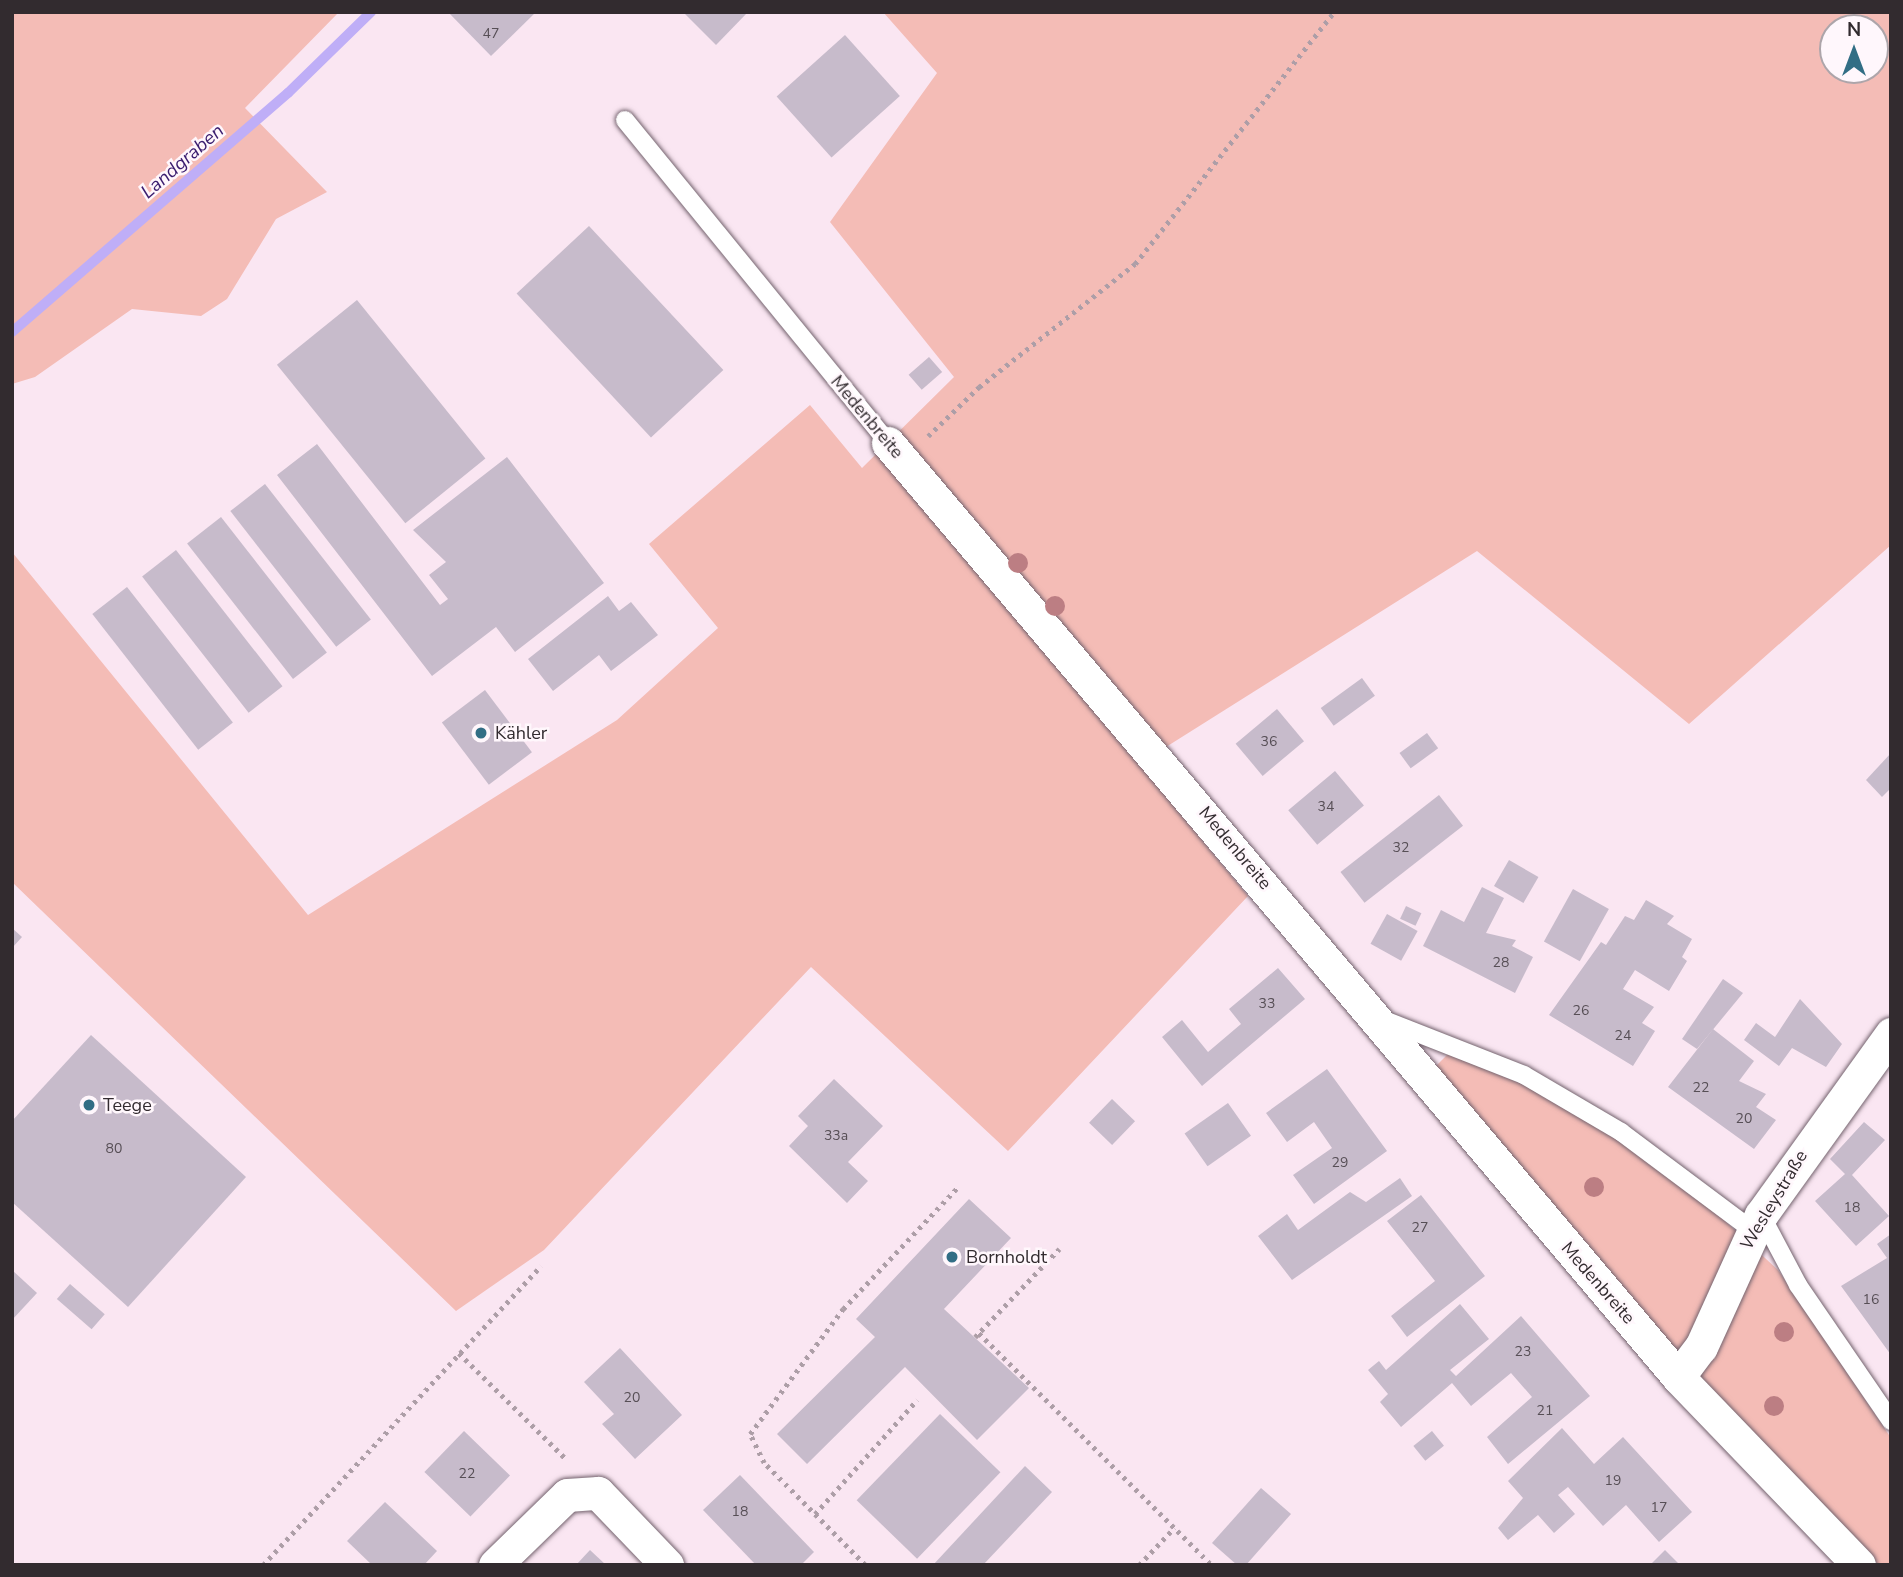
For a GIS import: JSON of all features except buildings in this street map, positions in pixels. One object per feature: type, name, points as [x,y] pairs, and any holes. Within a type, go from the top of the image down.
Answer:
[{"type":"street","name":"Medenbreite","points":[[895,452],[1377,1017],[1678,1377],[1859,1565]]},
{"type":"street","name":"Wesleystraße","points":[[1678,1377],[1701,1347],[1757,1222],[1891,1034]]},
{"type":"street","points":[[495,1565],[567,1495],[598,1493],[667,1565]]},
{"type":"lane","name":"Medenbreite","points":[[625,120],[895,452]]},
{"type":"lane","points":[[1377,1017],[1524,1075],[1622,1132],[1757,1222],[1891,1421]]},
{"type":"path","points":[[895,452],[1135,264],[1334,12]]},
{"type":"path","points":[[866,1565],[752,1445],[754,1422],[843,1309],[957,1188]]},
{"type":"path","points":[[1059,1249],[977,1335],[1212,1565]]},
{"type":"path","points":[[263,1565],[541,1266]]},
{"type":"path","points":[[459,1353],[572,1465],[581,1494]]},
{"type":"path","points":[[815,1514],[916,1400]]},
{"type":"path","points":[[1139,1565],[1174,1528]]},
{"type":"shaded area","points":[[12,12],[339,12],[245,108],[327,192],[276,219],[227,299],[201,316],[132,309],[35,377],[12,384]]},
{"type":"shaded area","points":[[883,12],[1891,12],[1891,545],[1689,724],[1477,551],[1139,764],[1248,896],[1008,1151],[811,967],[544,1250],[456,1311],[12,882],[12,552],[308,915],[617,720],[718,628],[649,544],[810,405],[862,468],[954,377],[830,222],[937,73]]},
{"type":"shaded area","points":[[1448,1054],[1524,1085],[1620,1141],[1713,1210],[1778,1270],[1891,1438],[1891,1565],[1879,1565],[1719,1401],[1436,1066]]},
{"type":"waterway","name":"Landgraben","points":[[12,332],[288,93],[371,12]]},
{"type":"place","name":"Kähler","points":[[481,733]]},
{"type":"place","name":"Teege","points":[[89,1105]]},
{"type":"place","name":"Bornholdt","points":[[952,1257]]}]
